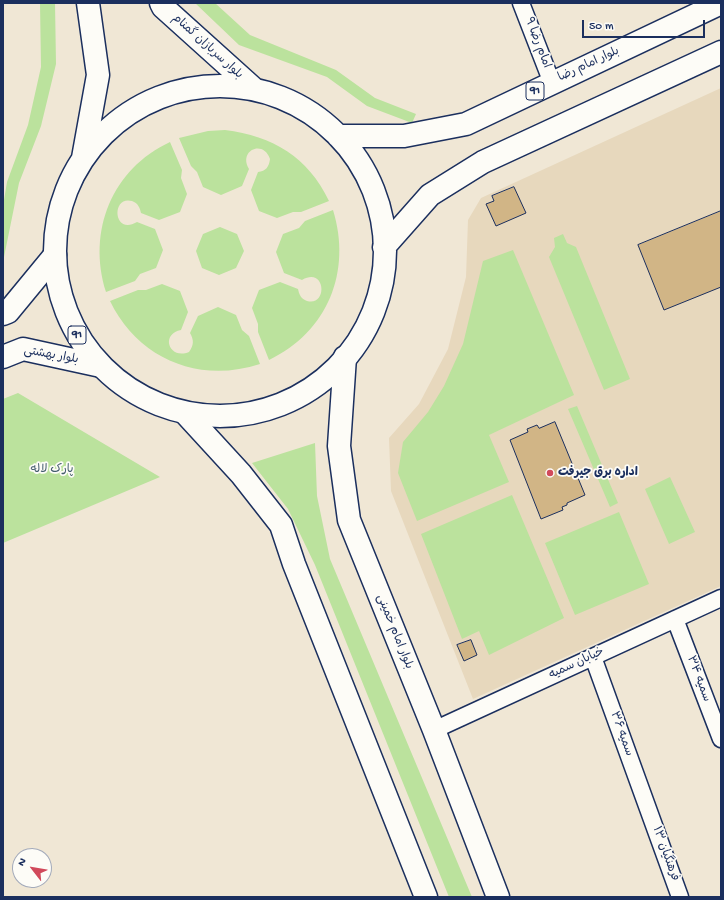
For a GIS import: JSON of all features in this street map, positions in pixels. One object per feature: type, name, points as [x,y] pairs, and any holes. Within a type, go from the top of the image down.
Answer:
[{"type":"main road","name":"91","points":[[82,161],[98,75],[88,3]]},
{"type":"main road","name":"بلوار سربازان گمنام","points":[[161,3],[163,7],[254,89]]},
{"type":"main road","name":"بلوار امام رضا","points":[[338,136],[404,136],[466,124],[713,5]]},
{"type":"main road","points":[[384,247],[430,195],[483,162],[721,52]]},
{"type":"main road","name":"91","points":[[235,86],[254,89],[273,94],[291,102],[324,123],[351,151],[362,167],[379,207],[383,227],[384,247],[380,286],[375,305],[367,324],[357,341],[331,372],[316,384],[281,404],[263,410],[231,416],[204,416],[185,413],[148,400],[131,391],[101,366],[77,335],[67,314],[58,282],[55,255],[59,216],[64,196],[82,161],[94,145],[113,126],[140,107],[158,98],[176,92],[209,87],[235,86]]},
{"type":"main road","points":[[3,314],[8,312],[55,255]]},
{"type":"main road","name":"بلوار بهشتی","points":[[3,357],[22,349],[101,366]]},
{"type":"main road","name":"بلوار امام خمینی","points":[[345,357],[339,446],[349,520],[434,730],[498,897]]},
{"type":"main road","points":[[185,413],[241,474],[281,525],[294,564],[426,897]]},
{"type":"street","name":"امام رضا ۹","points":[[521,3],[552,83]]},
{"type":"street","name":"خیابان سمیه","points":[[434,730],[721,598]]},
{"type":"street","name":"سمیه ۳۴","points":[[676,619],[721,739]]},
{"type":"street","name":"سمیه ۳۶","points":[[593,657],[650,812]]},
{"type":"street","name":"فرهنگیان ۱۳","points":[[650,812],[680,897]]},
{"type":"shaded area","points":[[721,88],[721,586],[473,699],[391,491],[389,438],[419,404],[448,349],[466,277],[468,220],[481,198]]},
{"type":"green space","points":[[40,3],[55,3],[56,64],[41,126],[19,183],[3,262],[3,206],[7,182],[28,125],[41,67]]},
{"type":"green space","points":[[195,3],[215,3],[250,35],[336,70],[375,98],[416,114],[412,123],[367,106],[327,77],[239,45]]},
{"type":"green space","points":[[225,130],[259,137],[287,151],[311,172],[329,201],[301,212],[293,212],[277,218],[259,211],[251,190],[258,172],[267,168],[270,159],[267,153],[257,149],[249,153],[247,157],[246,163],[249,169],[242,186],[221,195],[203,187],[197,172],[191,166],[179,138],[208,131]]},
{"type":"green space","points":[[170,142],[182,170],[181,178],[187,194],[180,212],[159,220],[141,213],[136,203],[132,201],[125,201],[121,204],[118,209],[119,220],[123,224],[129,225],[137,222],[155,229],[163,250],[156,268],[140,274],[135,281],[106,292],[101,269],[100,247],[103,225],[109,204],[119,185],[133,168],[150,154]]},
{"type":"green space","points":[[333,210],[338,233],[339,255],[337,277],[330,297],[320,316],[307,333],[289,348],[269,360],[258,332],[258,324],[252,308],[259,290],[280,282],[298,289],[303,299],[307,301],[314,301],[318,298],[321,293],[320,282],[316,278],[310,277],[302,280],[284,273],[276,252],[283,234],[299,228],[305,221]]},
{"type":"green space","points":[[220,227],[237,234],[244,251],[236,268],[219,275],[202,268],[196,251],[203,234]]},
{"type":"green space","points":[[563,234],[567,243],[576,247],[630,379],[604,390],[549,257],[555,247],[554,238]]},
{"type":"green space","points":[[513,250],[574,395],[489,435],[509,482],[417,521],[398,473],[403,442],[428,412],[444,386],[463,344],[483,261]]},
{"type":"green space","points":[[162,284],[180,291],[188,312],[181,330],[174,332],[171,336],[169,341],[172,350],[182,354],[189,352],[193,342],[190,333],[198,316],[218,307],[236,315],[242,330],[249,336],[260,364],[237,369],[215,371],[193,368],[173,362],[154,352],[137,338],[122,321],[110,301],[138,290],[146,290]]},
{"type":"green space","name":"پارک لاله","points":[[18,393],[160,477],[3,543],[3,399]]},
{"type":"green space","points":[[577,406],[618,503],[610,507],[568,409]]},
{"type":"green space","points":[[315,443],[317,496],[330,559],[472,897],[449,897],[315,565],[288,509],[252,463]]},
{"type":"green space","points":[[670,477],[695,532],[669,544],[645,489]]},
{"type":"green space","points":[[512,495],[564,618],[489,655],[479,631],[462,639],[421,534]]},
{"type":"green space","points":[[619,512],[649,584],[575,615],[545,543]]},
{"type":"building","points":[[514,187],[526,213],[496,226],[486,204],[494,201],[492,196]]},
{"type":"building","points":[[721,211],[721,287],[664,310],[638,245]]},
{"type":"building","name":"اداره برق جیرفت","points":[[555,422],[585,495],[567,503],[567,505],[562,507],[563,510],[541,519],[510,440],[528,432],[527,429],[537,425],[539,428]]},
{"type":"building","points":[[471,640],[477,655],[464,661],[457,645]]},
{"type":"place","name":"اداره برق جیرفت","points":[[550,473]]}]
